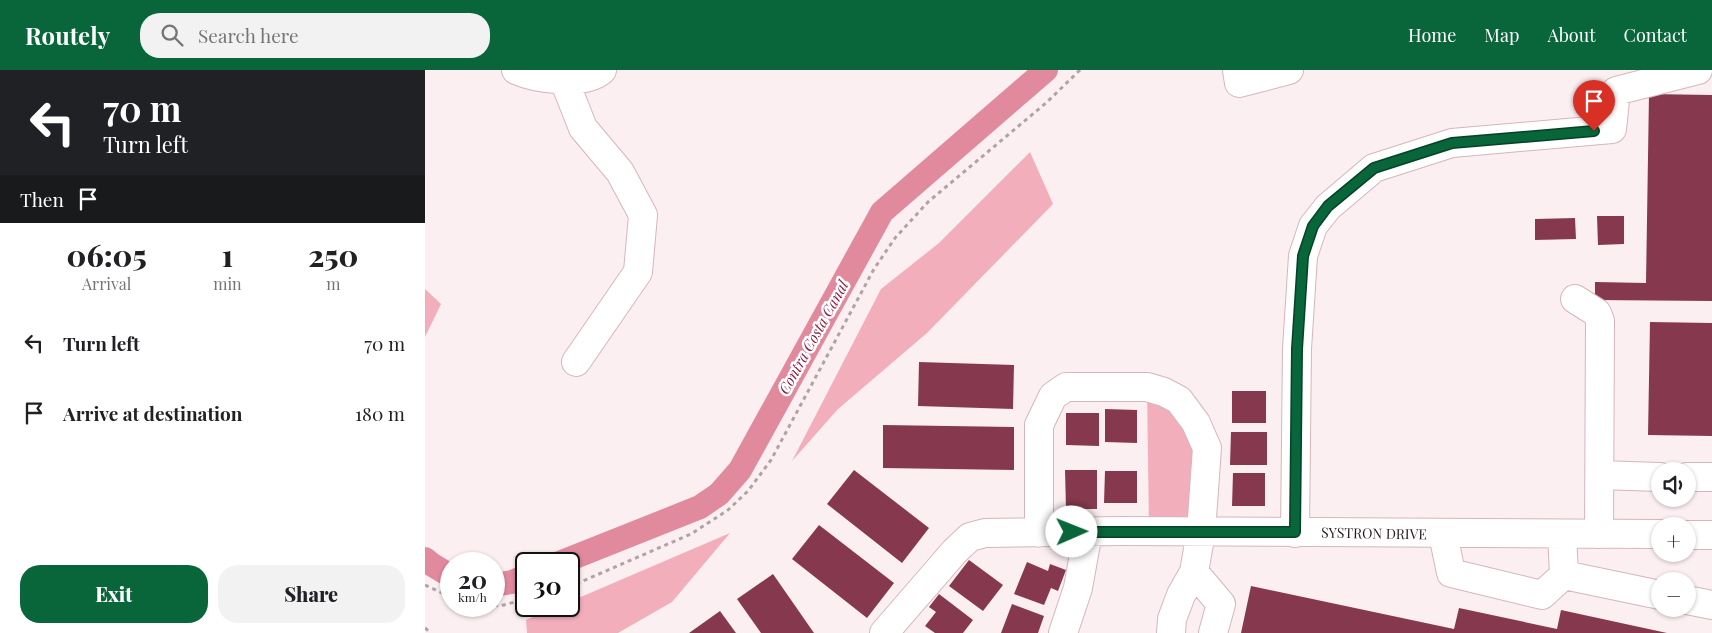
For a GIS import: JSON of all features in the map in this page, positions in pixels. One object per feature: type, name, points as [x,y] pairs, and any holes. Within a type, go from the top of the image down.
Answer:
[{"type":"street","points":[[516,70],[528,75],[564,80],[597,76],[603,70]]},
{"type":"street","points":[[1238,76],[1289,70]]},
{"type":"street","points":[[1295,532],[1297,349],[1303,256],[1313,226],[1328,206],[1374,168],[1452,143],[1612,130],[1617,92],[1698,70]]},
{"type":"street","points":[[564,80],[583,128],[621,172],[643,215],[638,272],[576,362]]},
{"type":"street","points":[[1575,299],[1589,306],[1597,313],[1600,321],[1599,534]]},
{"type":"street","points":[[1039,533],[1039,425],[1053,396],[1066,387],[1147,387],[1164,392],[1179,400],[1196,423],[1207,448],[1201,532],[1194,572],[1181,595],[1172,619],[1171,633]]},
{"type":"street","points":[[1600,476],[1651,477]]},
{"type":"street","points":[[1696,477],[1712,478]]},
{"type":"street","points":[[1063,633],[1078,588],[1088,532]]},
{"type":"street","name":"SYSTRON DRIVE","points":[[884,633],[955,551],[970,537],[985,534],[1295,532],[1651,534]]},
{"type":"street","points":[[1443,534],[1451,572],[1542,595],[1564,575]]},
{"type":"street","points":[[1562,534],[1564,575]]},
{"type":"street","points":[[1696,535],[1712,535]]},
{"type":"street","points":[[1194,572],[1221,604],[1213,633]]},
{"type":"street","points":[[1564,575],[1651,593]]},
{"type":"street","points":[[1696,602],[1712,605]]},
{"type":"path","points":[[580,582],[691,534],[728,510],[748,491],[771,460],[874,269],[895,238],[933,197],[1046,104],[1081,70]]},
{"type":"path","points":[[425,585],[440,592]]},
{"type":"path","points":[[425,628],[431,633]]},
{"type":"shaded area","points":[[1030,152],[1053,204],[927,333],[838,409],[792,461],[881,289],[939,243]]},
{"type":"shaded area","points":[[425,289],[441,304],[425,337]]},
{"type":"shaded area","points":[[1147,387],[1196,423],[1201,532],[1149,531]]},
{"type":"shaded area","points":[[730,533],[672,602],[618,633],[527,633],[526,620],[533,617],[580,617],[580,597]]},
{"type":"building","points":[[1649,94],[1712,95],[1712,301],[1595,300],[1595,282],[1646,283]]},
{"type":"building","points":[[1597,216],[1624,216],[1624,244],[1598,245]]},
{"type":"building","points":[[1575,218],[1576,239],[1535,240],[1535,219]]},
{"type":"building","points":[[1650,322],[1712,323],[1712,436],[1648,435]]},
{"type":"building","points":[[919,362],[1014,365],[1013,409],[918,406]]},
{"type":"building","points":[[1232,391],[1266,391],[1266,423],[1232,423]]},
{"type":"building","points":[[1105,409],[1137,410],[1137,443],[1105,442]]},
{"type":"building","points":[[1066,413],[1099,413],[1099,446],[1066,445]]},
{"type":"building","points":[[883,425],[1014,427],[1014,470],[883,468]]},
{"type":"building","points":[[1231,432],[1267,432],[1267,465],[1230,465]]},
{"type":"building","points":[[854,470],[929,528],[902,563],[827,504]]},
{"type":"building","points":[[1065,470],[1097,470],[1097,509],[1066,509]]},
{"type":"building","points":[[1105,471],[1137,471],[1137,503],[1104,503]]},
{"type":"building","points":[[1233,473],[1265,473],[1265,506],[1232,506]]},
{"type":"building","points":[[819,525],[894,583],[867,618],[792,559]]},
{"type":"building","points":[[969,560],[1003,585],[983,611],[949,586]]},
{"type":"building","points":[[1027,562],[1048,571],[1050,564],[1066,570],[1058,591],[1051,588],[1044,605],[1014,594]]},
{"type":"building","points":[[773,574],[814,633],[761,633],[737,599]]},
{"type":"building","points":[[1251,586],[1454,629],[1459,608],[1557,629],[1561,610],[1667,633],[1241,633]]},
{"type":"building","points":[[939,594],[973,620],[963,633],[935,633],[925,626],[936,612],[929,607]]},
{"type":"building","points":[[1012,604],[1044,616],[1038,633],[1001,633]]},
{"type":"building","points":[[720,611],[736,633],[689,633]]},
{"type":"waterway","name":"Contra Costa Canal","points":[[580,555],[700,507],[719,494],[740,470],[882,212],[1046,70]]},
{"type":"waterway","name":"Contra Costa Canal","points":[[425,559],[440,569]]},
{"type":"waterway","name":"Contra Costa Canal","points":[[505,583],[515,581]]},
{"type":"route","points":[[1072,532],[1295,532],[1297,349],[1303,256],[1313,226],[1328,206],[1374,168],[1452,143],[1594,131]]}]
